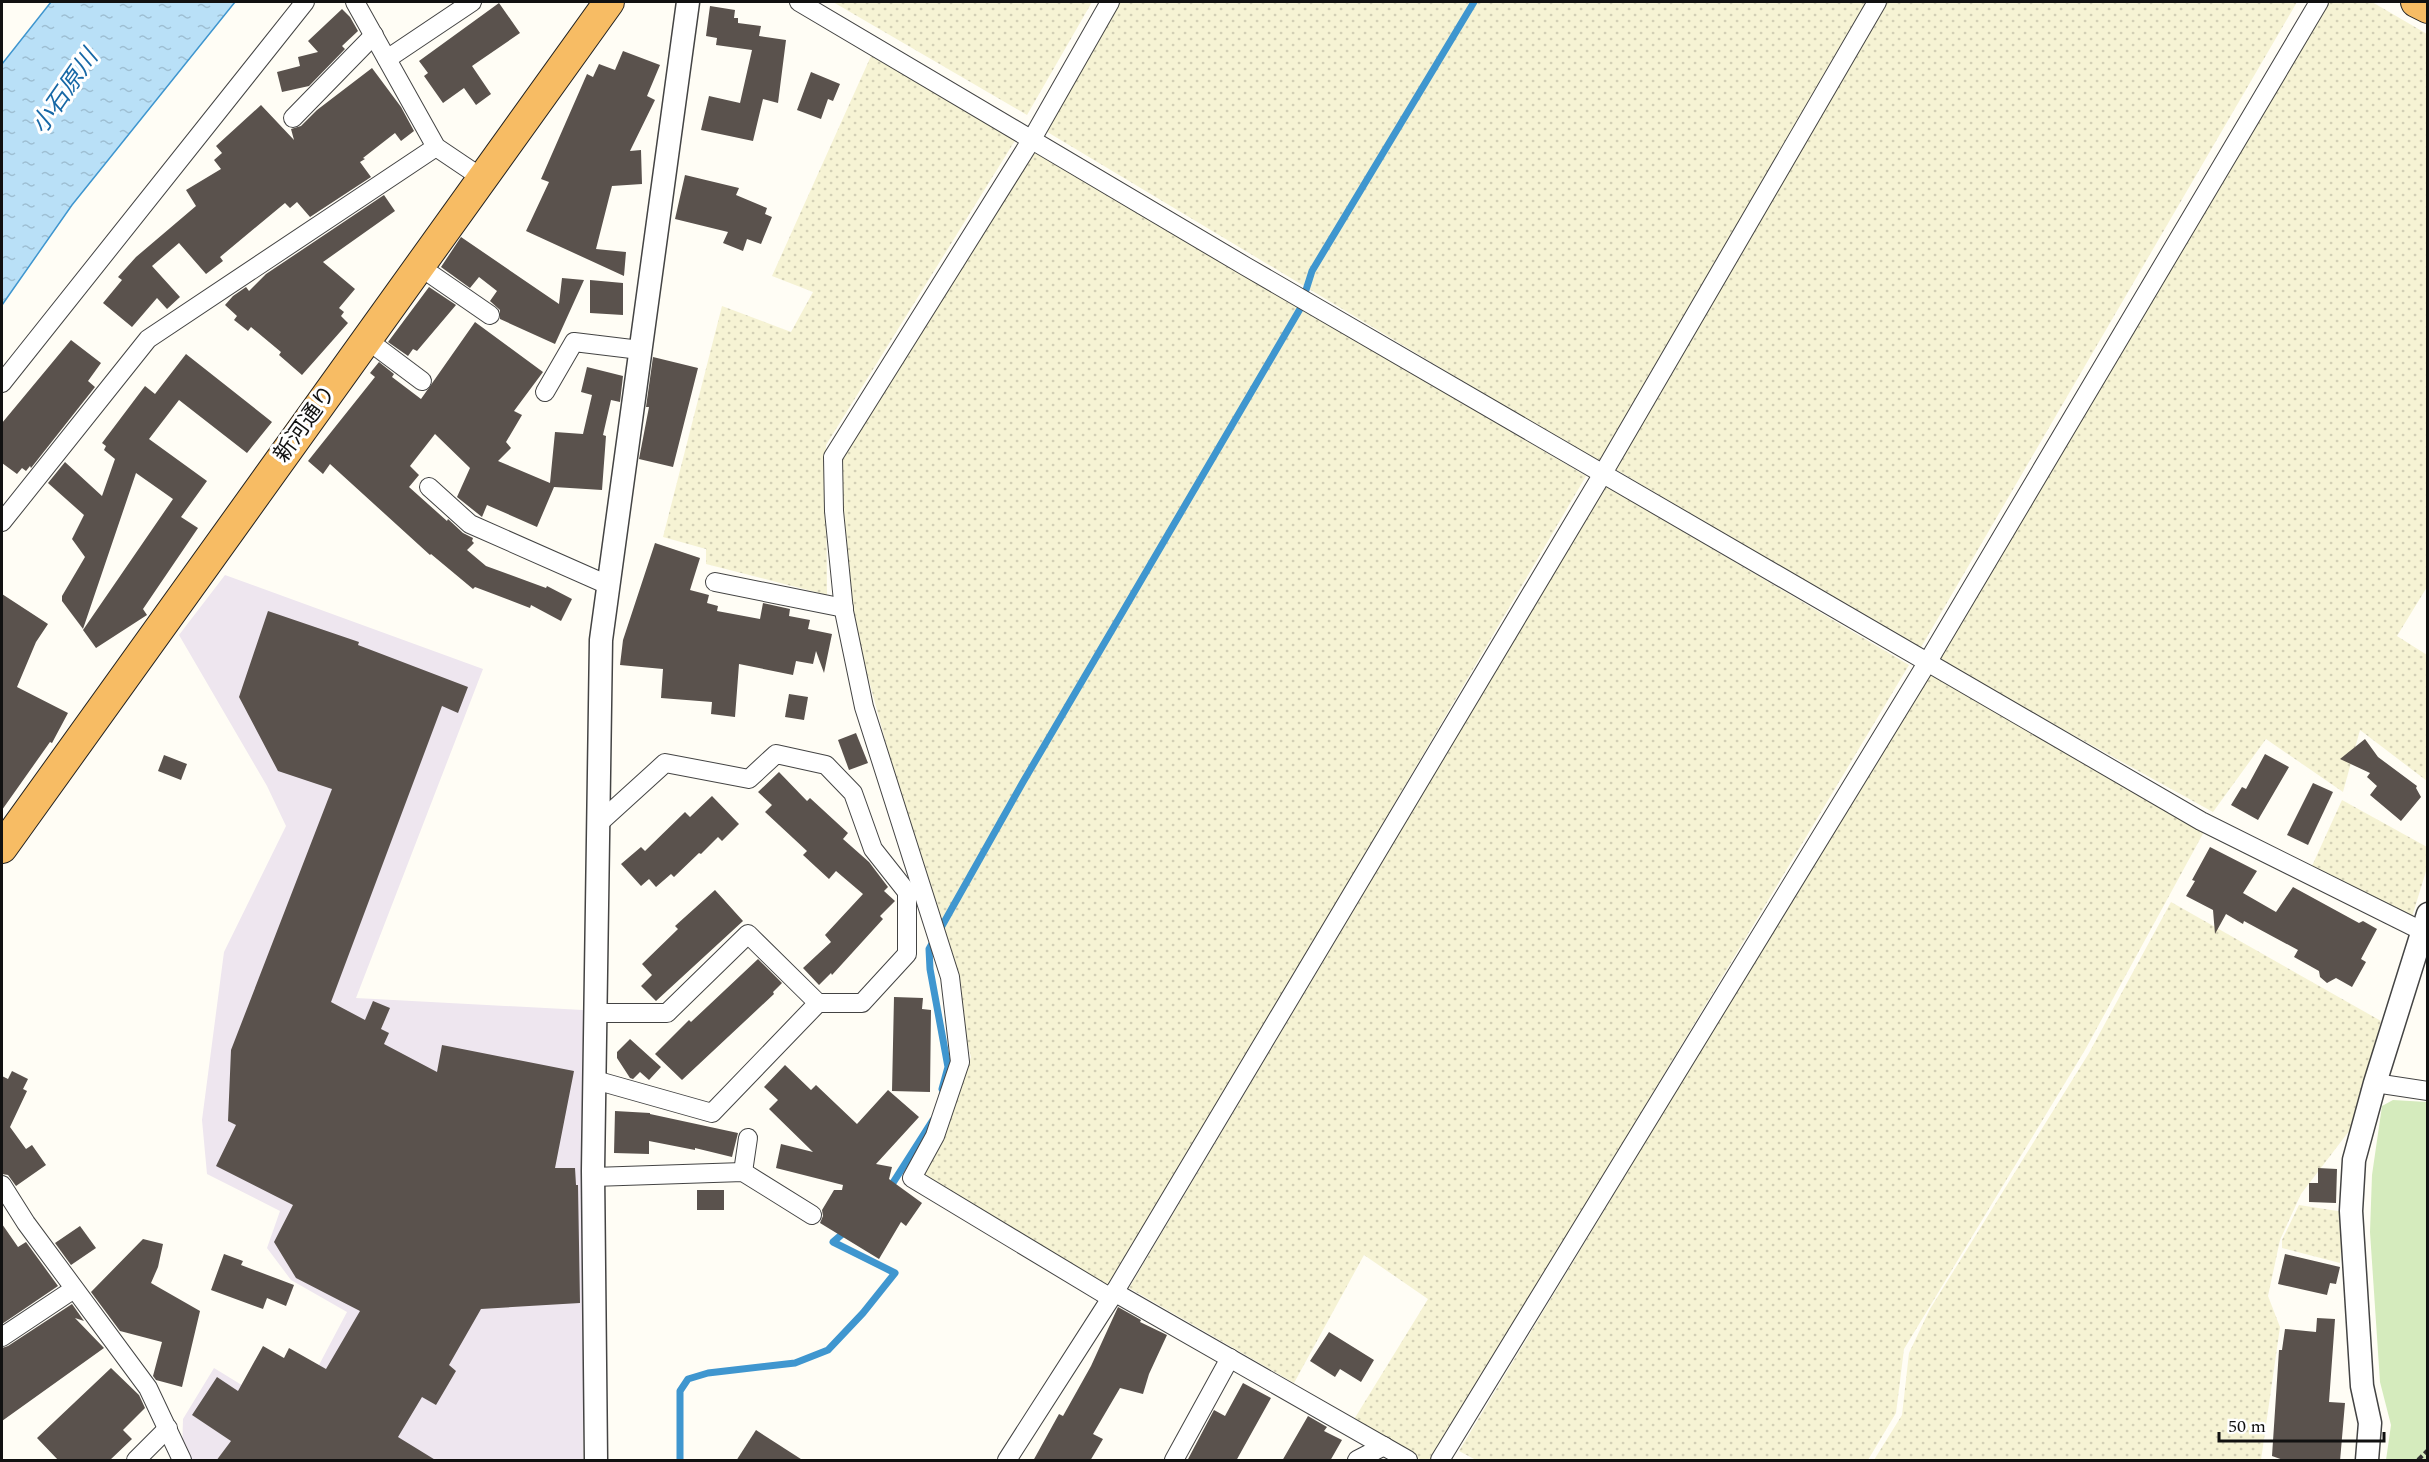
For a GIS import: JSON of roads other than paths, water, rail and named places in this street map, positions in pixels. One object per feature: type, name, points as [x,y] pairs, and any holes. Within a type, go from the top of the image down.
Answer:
[{"type":"highway","name":"新河通り","points":[[2,848],[609,2]]},
{"type":"highway","points":[[2416,2],[2427,8]]},
{"type":"street","points":[[2,383],[305,2]]},
{"type":"street","points":[[355,2],[436,147],[482,178]]},
{"type":"street","points":[[387,59],[472,2]]},
{"type":"street","points":[[596,1461],[593,1177],[602,640],[688,2]]},
{"type":"street","points":[[800,2],[1602,475],[2201,821],[2425,923],[2375,1083],[2354,1160],[2351,1211],[2362,1386],[2370,1423],[2367,1461]]},
{"type":"street","points":[[1110,2],[1032,139],[833,457],[834,511],[844,608],[864,707],[950,977],[960,1062],[935,1136],[912,1178],[1113,1295],[1230,1358],[1408,1461]]},
{"type":"street","points":[[1007,1461],[1113,1295],[1602,475],[1877,2]]},
{"type":"street","points":[[1440,1461],[1927,663],[2319,2]]},
{"type":"street","points":[[293,118],[374,35]]},
{"type":"street","points":[[2,522],[147,339],[436,147]]},
{"type":"street","points":[[419,266],[490,315]]},
{"type":"street","points":[[366,339],[422,381]]},
{"type":"street","points":[[545,392],[574,342],[640,350]]},
{"type":"street","points":[[429,488],[470,524],[608,585]]},
{"type":"street","points":[[715,582],[844,608]]},
{"type":"street","points":[[596,1013],[667,1013],[748,934],[818,1002],[862,1002],[907,954],[907,892],[873,849],[853,793],[826,765],[776,754],[748,779],[666,763],[599,823]]},
{"type":"street","points":[[595,1080],[712,1113],[818,1002]]},
{"type":"street","points":[[2375,1083],[2427,1091]]},
{"type":"street","points":[[743,1172],[748,1138]]},
{"type":"street","points":[[593,1177],[743,1172],[812,1215]]},
{"type":"street","points":[[2,1185],[74,1289],[148,1388],[182,1461]]},
{"type":"street","points":[[2,1337],[74,1289]]},
{"type":"street","points":[[1174,1461],[1230,1358]]},
{"type":"street","points":[[136,1461],[168,1428]]},
{"type":"street","points":[[1357,1461],[1384,1446]]},
{"type":"water","name":"小石原川","points":[[51,2],[235,2],[72,205],[2,305],[2,64]]},
{"type":"waterway","points":[[942,1089],[948,1067],[930,969],[929,949],[1023,782],[1300,309],[1312,271],[1474,2]]},
{"type":"waterway","points":[[889,1189],[933,1120]]},
{"type":"waterway","points":[[680,1460],[680,1391],[688,1379],[708,1373],[795,1363],[828,1350],[863,1313],[895,1273],[833,1242],[847,1230]]}]
